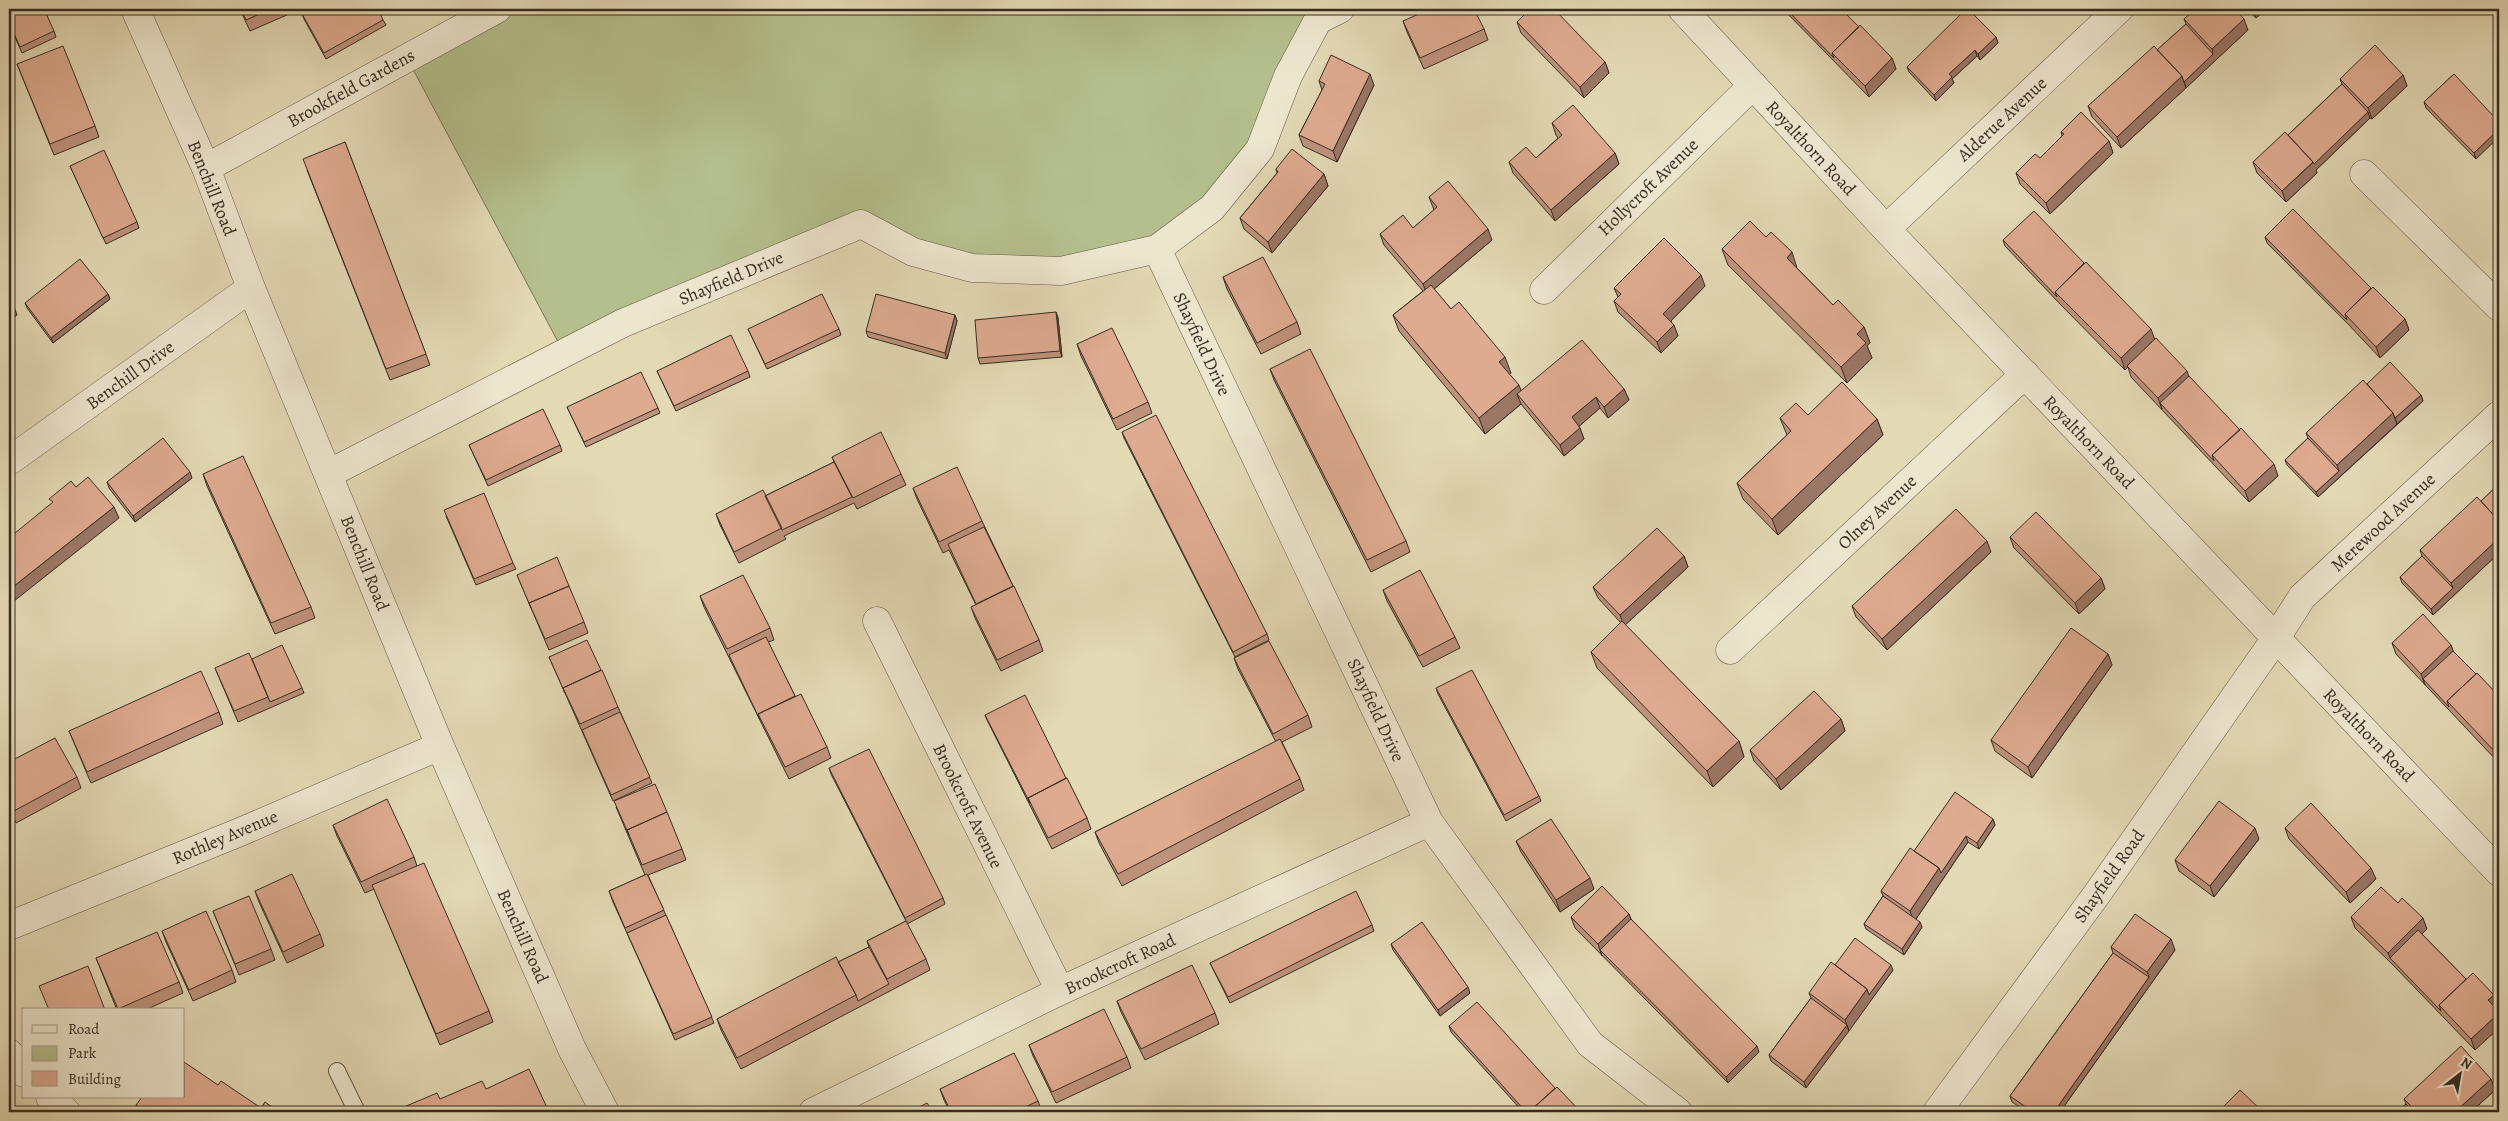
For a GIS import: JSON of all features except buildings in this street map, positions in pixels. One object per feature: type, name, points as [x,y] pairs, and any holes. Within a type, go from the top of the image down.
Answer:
[{"type":"street","name":"Benchill Road","points":[[135,9],[206,168],[251,288],[440,746],[572,1049],[606,1112]]},
{"type":"street","name":"Brookfield Gardens","points":[[206,168],[497,9]]},
{"type":"street","name":"Shayfield Drive","points":[[328,474],[623,323],[861,224],[913,252],[972,268],[1061,271],[1157,249],[1212,208],[1260,150],[1288,76],[1318,20],[1340,9]]},
{"type":"street","name":"Royalthorn Road","points":[[1682,9],[1886,229],[2499,872]]},
{"type":"street","name":"Alderue Avenue","points":[[1886,229],[2119,9]]},
{"type":"street","name":"Hollycroft Avenue","points":[[1544,290],[1753,85]]},
{"type":"street","points":[[2364,174],[2499,306]]},
{"type":"street","name":"Shayfield Drive","points":[[1157,249],[1429,822],[1590,1044],[1678,1112]]},
{"type":"street","name":"Benchill Drive","points":[[9,461],[251,288]]},
{"type":"street","name":"Olney Avenue","points":[[1730,650],[2025,374]]},
{"type":"street","name":"Merewood Avenue","points":[[2276,638],[2302,597],[2499,415]]},
{"type":"street","name":"Brookcroft Avenue","points":[[877,621],[1060,991]]},
{"type":"street","name":"Shayfield Road","points":[[1937,1112],[2091,902],[2276,638]]},
{"type":"street","name":"Rothley Avenue","points":[[9,926],[230,836],[440,746]]},
{"type":"street","name":"Brookcroft Road","points":[[814,1112],[1060,991],[1429,822]]},
{"type":"street","points":[[9,1052],[16,1065],[22,1071]]},
{"type":"street","points":[[51,1098],[66,1112]]},
{"type":"lane","points":[[337,1071],[357,1112]]},
{"type":"green space","points":[[496,9],[1340,9],[1260,149],[1157,249],[972,268],[861,224],[564,353],[407,58]]}]
